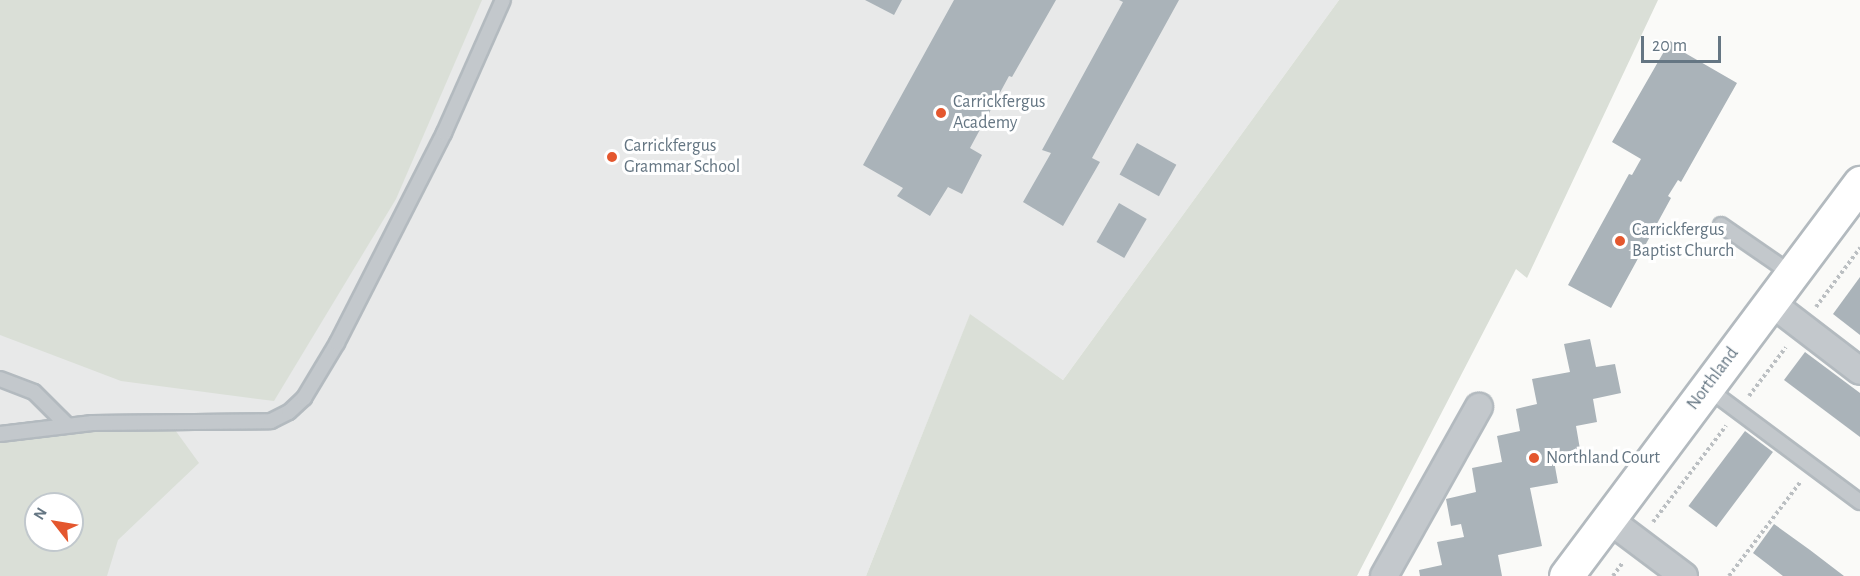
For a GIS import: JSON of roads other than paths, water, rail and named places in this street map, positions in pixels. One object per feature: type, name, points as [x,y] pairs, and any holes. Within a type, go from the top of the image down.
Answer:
[{"type":"street","name":"Northland","points":[[1566,576],[1860,183]]},
{"type":"street","points":[[1770,302],[1860,371]]},
{"type":"street","points":[[1384,576],[1479,407]]},
{"type":"street","points":[[1608,519],[1684,576]]},
{"type":"lane","points":[[0,434],[66,424],[271,421],[289,412],[304,398],[338,343],[444,133],[503,0]]},
{"type":"lane","points":[[1722,225],[1791,274]]},
{"type":"lane","points":[[0,379],[34,392],[66,424]]},
{"type":"lane","points":[[1707,388],[1860,502]]},
{"type":"place","name":"Carrickfergus Academy","points":[[941,113]]},
{"type":"place","name":"Carrickfergus Grammar School","points":[[612,157]]},
{"type":"place","name":"Carrickfergus Baptist Church","points":[[1620,241]]},
{"type":"place","name":"Northland Court","points":[[1534,458]]}]
